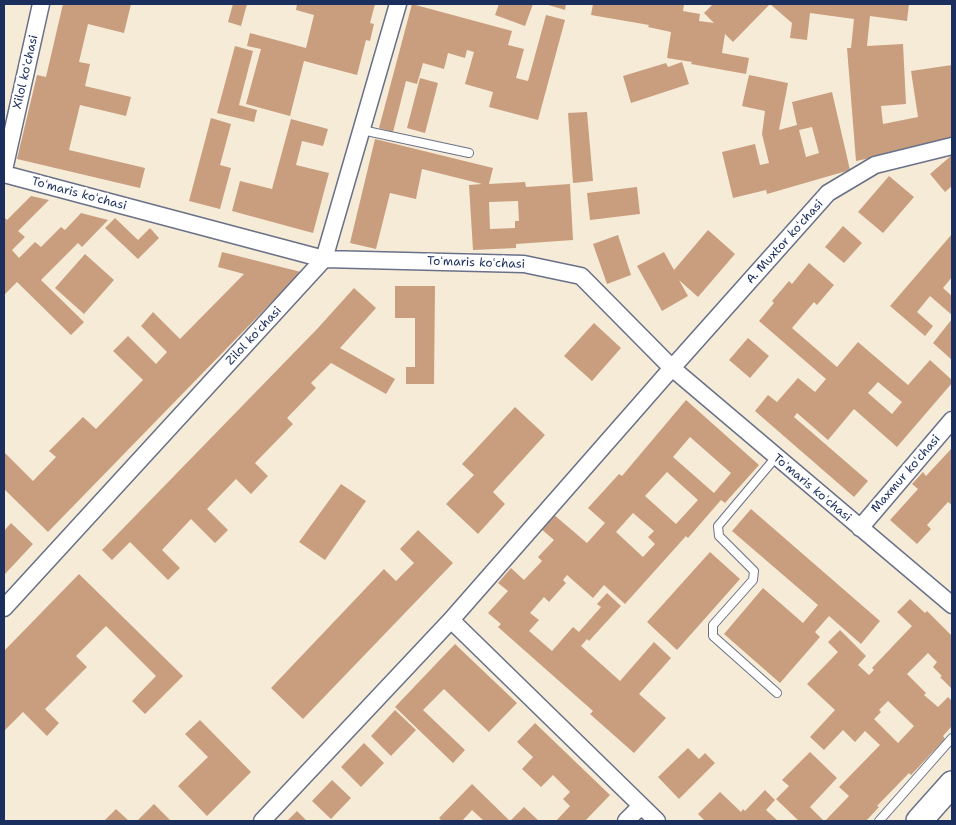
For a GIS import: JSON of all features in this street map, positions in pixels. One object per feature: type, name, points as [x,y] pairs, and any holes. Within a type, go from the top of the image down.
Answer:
[{"type":"main road","points":[[920,821],[952,784]]},
{"type":"street","name":"Xilol koʻchasi","points":[[4,170],[41,4]]},
{"type":"street","name":"Zilol koʻchasi","points":[[4,608],[324,259],[398,4]]},
{"type":"street","name":"A. Muxtor koʻchasi","points":[[262,821],[451,620],[672,368],[828,194],[875,164],[952,146]]},
{"type":"street","name":"Toʻmaris koʻchasi","points":[[4,174],[324,259],[524,264],[581,276],[672,368],[952,605]]},
{"type":"street","name":"Maxmur koʻchasi","points":[[860,528],[952,420]]},
{"type":"street","points":[[451,620],[656,821]]},
{"type":"street","points":[[626,821],[641,806]]},
{"type":"lane","points":[[362,130],[468,153]]},
{"type":"lane","points":[[776,457],[718,526],[719,536],[754,571],[753,580],[713,625],[713,636],[777,693]]},
{"type":"lane","points":[[879,821],[952,738]]},
{"type":"building","points":[[63,4],[131,4],[124,33],[88,24],[79,62],[90,64],[85,86],[131,97],[126,116],[80,105],[69,150],[145,168],[140,188],[17,159],[37,75],[46,77]]},
{"type":"building","points":[[233,4],[247,4],[241,26],[228,22]]},
{"type":"building","points":[[297,4],[375,4],[370,23],[374,24],[370,41],[366,40],[357,75],[304,61],[290,116],[246,104],[261,49],[247,46],[250,33],[306,48],[314,15],[296,10]]},
{"type":"building","points":[[412,4],[512,31],[508,45],[524,49],[516,78],[528,81],[546,15],[565,20],[538,120],[489,107],[493,92],[465,84],[474,52],[467,50],[465,58],[448,53],[444,69],[423,63],[417,84],[406,81],[393,132],[379,128]]},
{"type":"building","points":[[499,4],[533,4],[525,26],[495,15]]},
{"type":"building","points":[[545,4],[566,4],[565,10]]},
{"type":"building","points":[[593,4],[684,4],[683,11],[700,14],[699,21],[714,23],[704,13],[713,4],[770,4],[733,42],[725,34],[722,53],[749,58],[746,74],[667,58],[671,32],[648,27],[649,25],[591,15]]},
{"type":"building","points":[[770,4],[909,4],[907,21],[870,16],[867,46],[903,44],[906,104],[881,106],[883,124],[918,117],[911,71],[952,65],[952,141],[856,161],[847,48],[851,48],[854,19],[810,13],[807,40],[790,38],[792,23]]},
{"type":"building","points":[[235,46],[253,51],[239,105],[257,110],[254,122],[217,113]]},
{"type":"building","points":[[682,62],[689,84],[631,103],[623,76],[666,63],[668,67]]},
{"type":"building","points":[[749,75],[788,83],[779,130],[797,125],[792,102],[832,92],[850,170],[767,194],[766,190],[733,198],[722,152],[755,144],[760,165],[769,163],[762,134],[765,111],[742,106]],"holes":[[[812,127],[819,153],[806,157],[799,130]]]},
{"type":"building","points":[[420,78],[438,83],[425,133],[407,128]]},
{"type":"building","points":[[587,112],[593,181],[573,183],[568,113]]},
{"type":"building","points":[[211,118],[231,124],[220,165],[231,168],[220,209],[189,201]]},
{"type":"building","points":[[291,119],[328,129],[323,146],[302,141],[296,165],[329,173],[313,233],[232,211],[240,181],[272,189]]},
{"type":"building","points":[[375,139],[493,168],[489,184],[525,182],[526,187],[570,184],[573,240],[516,244],[516,248],[473,250],[469,185],[482,184],[422,169],[416,199],[390,193],[376,249],[350,243]],"holes":[[[518,201],[519,221],[515,221],[515,228],[490,229],[489,202]]]},
{"type":"building","points":[[952,155],[952,186],[945,192],[930,174]]},
{"type":"building","points":[[889,176],[914,197],[883,233],[858,212]]},
{"type":"building","points":[[637,187],[640,214],[590,220],[587,193]]},
{"type":"building","points":[[31,196],[49,200],[18,231],[25,237],[12,250],[19,258],[35,242],[41,247],[61,227],[65,230],[81,213],[108,220],[82,247],[78,243],[41,280],[84,322],[71,335],[17,282],[4,295],[4,217],[7,220]]},
{"type":"building","points":[[115,218],[138,240],[150,228],[159,238],[138,259],[105,228]]},
{"type":"building","points":[[843,226],[862,243],[844,263],[825,247]]},
{"type":"building","points":[[708,230],[735,254],[698,297],[679,280],[688,296],[662,311],[637,266],[664,252],[674,270]]},
{"type":"building","points":[[952,234],[952,277],[943,288],[952,296],[952,315],[930,296],[917,312],[933,326],[925,336],[890,306]]},
{"type":"building","points":[[618,235],[631,275],[607,284],[593,244]]},
{"type":"building","points":[[222,252],[301,272],[48,532],[4,489],[4,452],[33,481],[56,457],[49,451],[83,417],[96,429],[143,380],[113,351],[128,336],[156,364],[167,352],[141,326],[153,312],[180,339],[244,274],[218,267]]},
{"type":"building","points":[[85,254],[114,280],[84,314],[55,288]]},
{"type":"building","points":[[809,263],[834,285],[817,305],[814,302],[792,328],[837,367],[858,342],[908,385],[930,360],[952,380],[952,383],[897,447],[854,409],[828,440],[797,413],[794,417],[868,481],[854,497],[755,411],[768,395],[777,402],[798,378],[815,392],[826,379],[759,321],[774,303],[772,301],[789,281],[792,284]],"holes":[[[878,382],[902,402],[892,414],[868,393]]]},
{"type":"building","points":[[395,286],[435,286],[434,384],[406,384],[406,367],[415,367],[415,318],[395,318]]},
{"type":"building","points":[[354,288],[376,308],[340,348],[395,379],[386,394],[331,363],[311,383],[316,388],[287,418],[293,424],[255,463],[268,476],[251,494],[236,479],[207,509],[228,530],[215,543],[191,519],[162,550],[180,568],[168,580],[130,542],[112,560],[102,550],[318,328]]},
{"type":"building","points":[[952,319],[952,360],[933,343]]},
{"type":"building","points":[[594,323],[621,348],[592,381],[564,356]]},
{"type":"building","points":[[748,338],[769,356],[750,378],[729,360]]},
{"type":"building","points":[[686,400],[759,465],[725,503],[721,500],[688,538],[686,536],[625,604],[604,585],[593,598],[567,575],[563,580],[566,583],[549,602],[544,597],[530,613],[539,620],[529,631],[552,651],[573,627],[579,632],[601,607],[597,604],[607,593],[621,606],[589,641],[587,639],[581,646],[620,681],[654,642],[671,658],[639,694],[666,718],[634,753],[590,714],[593,711],[498,627],[501,624],[488,613],[508,591],[498,583],[511,568],[524,580],[542,561],[538,557],[554,540],[540,528],[553,514],[587,543],[605,523],[588,508],[619,474],[622,476]],"holes":[[[690,437],[731,473],[714,493],[673,457]],[[667,472],[698,500],[676,524],[645,496]],[[633,513],[654,531],[648,537],[655,544],[643,557],[616,532]]]},
{"type":"building","points":[[515,407],[545,435],[493,492],[505,504],[478,534],[446,504],[474,475],[462,464]]},
{"type":"building","points":[[952,448],[952,505],[948,502],[927,525],[931,529],[917,544],[890,520],[918,489],[912,484],[923,472],[926,476]]},
{"type":"building","points":[[341,484],[366,501],[325,560],[299,542]]},
{"type":"building","points":[[751,509],[880,621],[861,644],[829,616],[815,632],[820,637],[780,683],[724,634],[763,588],[803,623],[818,605],[732,531]]},
{"type":"building","points":[[11,523],[33,544],[5,574],[4,531]]},
{"type":"building","points":[[418,530],[453,563],[303,719],[271,688],[384,569],[396,581],[414,563],[400,549]]},
{"type":"building","points":[[710,552],[740,579],[677,650],[647,622]]},
{"type":"building","points":[[79,574],[183,676],[145,714],[132,701],[156,676],[106,626],[76,656],[87,667],[45,709],[59,723],[47,736],[23,712],[4,731],[4,651]]},
{"type":"building","points":[[910,599],[925,613],[927,611],[952,636],[952,689],[933,667],[937,662],[928,653],[907,674],[926,693],[924,695],[938,707],[948,697],[952,701],[952,726],[943,736],[945,739],[911,775],[909,773],[877,806],[879,807],[866,821],[825,821],[849,796],[839,787],[880,745],[865,731],[855,742],[843,730],[824,750],[810,737],[835,710],[807,684],[838,652],[828,642],[840,630],[866,656],[858,665],[869,675],[874,670],[872,668],[912,626],[897,612]],"holes":[[[888,701],[914,726],[898,743],[874,719],[881,712],[879,710]]]},
{"type":"building","points":[[455,644],[517,703],[489,732],[444,689],[423,710],[465,750],[453,763],[395,707]]},
{"type":"building","points":[[395,710],[416,730],[391,756],[371,736]]},
{"type":"building","points":[[200,720],[251,772],[207,816],[178,786],[208,757],[185,734]]},
{"type":"building","points":[[535,723],[610,795],[585,821],[556,821],[570,806],[563,799],[570,792],[553,775],[541,787],[522,769],[533,757],[517,742]]},
{"type":"building","points":[[364,743],[384,763],[361,787],[341,767]]},
{"type":"building","points":[[688,748],[699,759],[705,753],[715,763],[679,799],[658,777]]},
{"type":"building","points":[[810,752],[837,778],[810,807],[824,821],[799,821],[776,799],[789,786],[782,780]]},
{"type":"building","points":[[332,780],[351,798],[331,819],[312,801]]},
{"type":"building","points":[[472,784],[510,821],[484,821],[472,810],[462,821],[442,821],[439,818]]},
{"type":"building","points":[[765,790],[775,800],[766,810],[778,821],[705,821],[698,814],[720,792],[741,812],[743,809],[745,811]]},
{"type":"building","points":[[154,804],[171,821],[137,821]]},
{"type":"building","points":[[524,807],[539,821],[510,821]]},
{"type":"building","points":[[116,809],[129,821],[104,821]]},
{"type":"building","points":[[297,811],[307,821],[287,821]]}]
